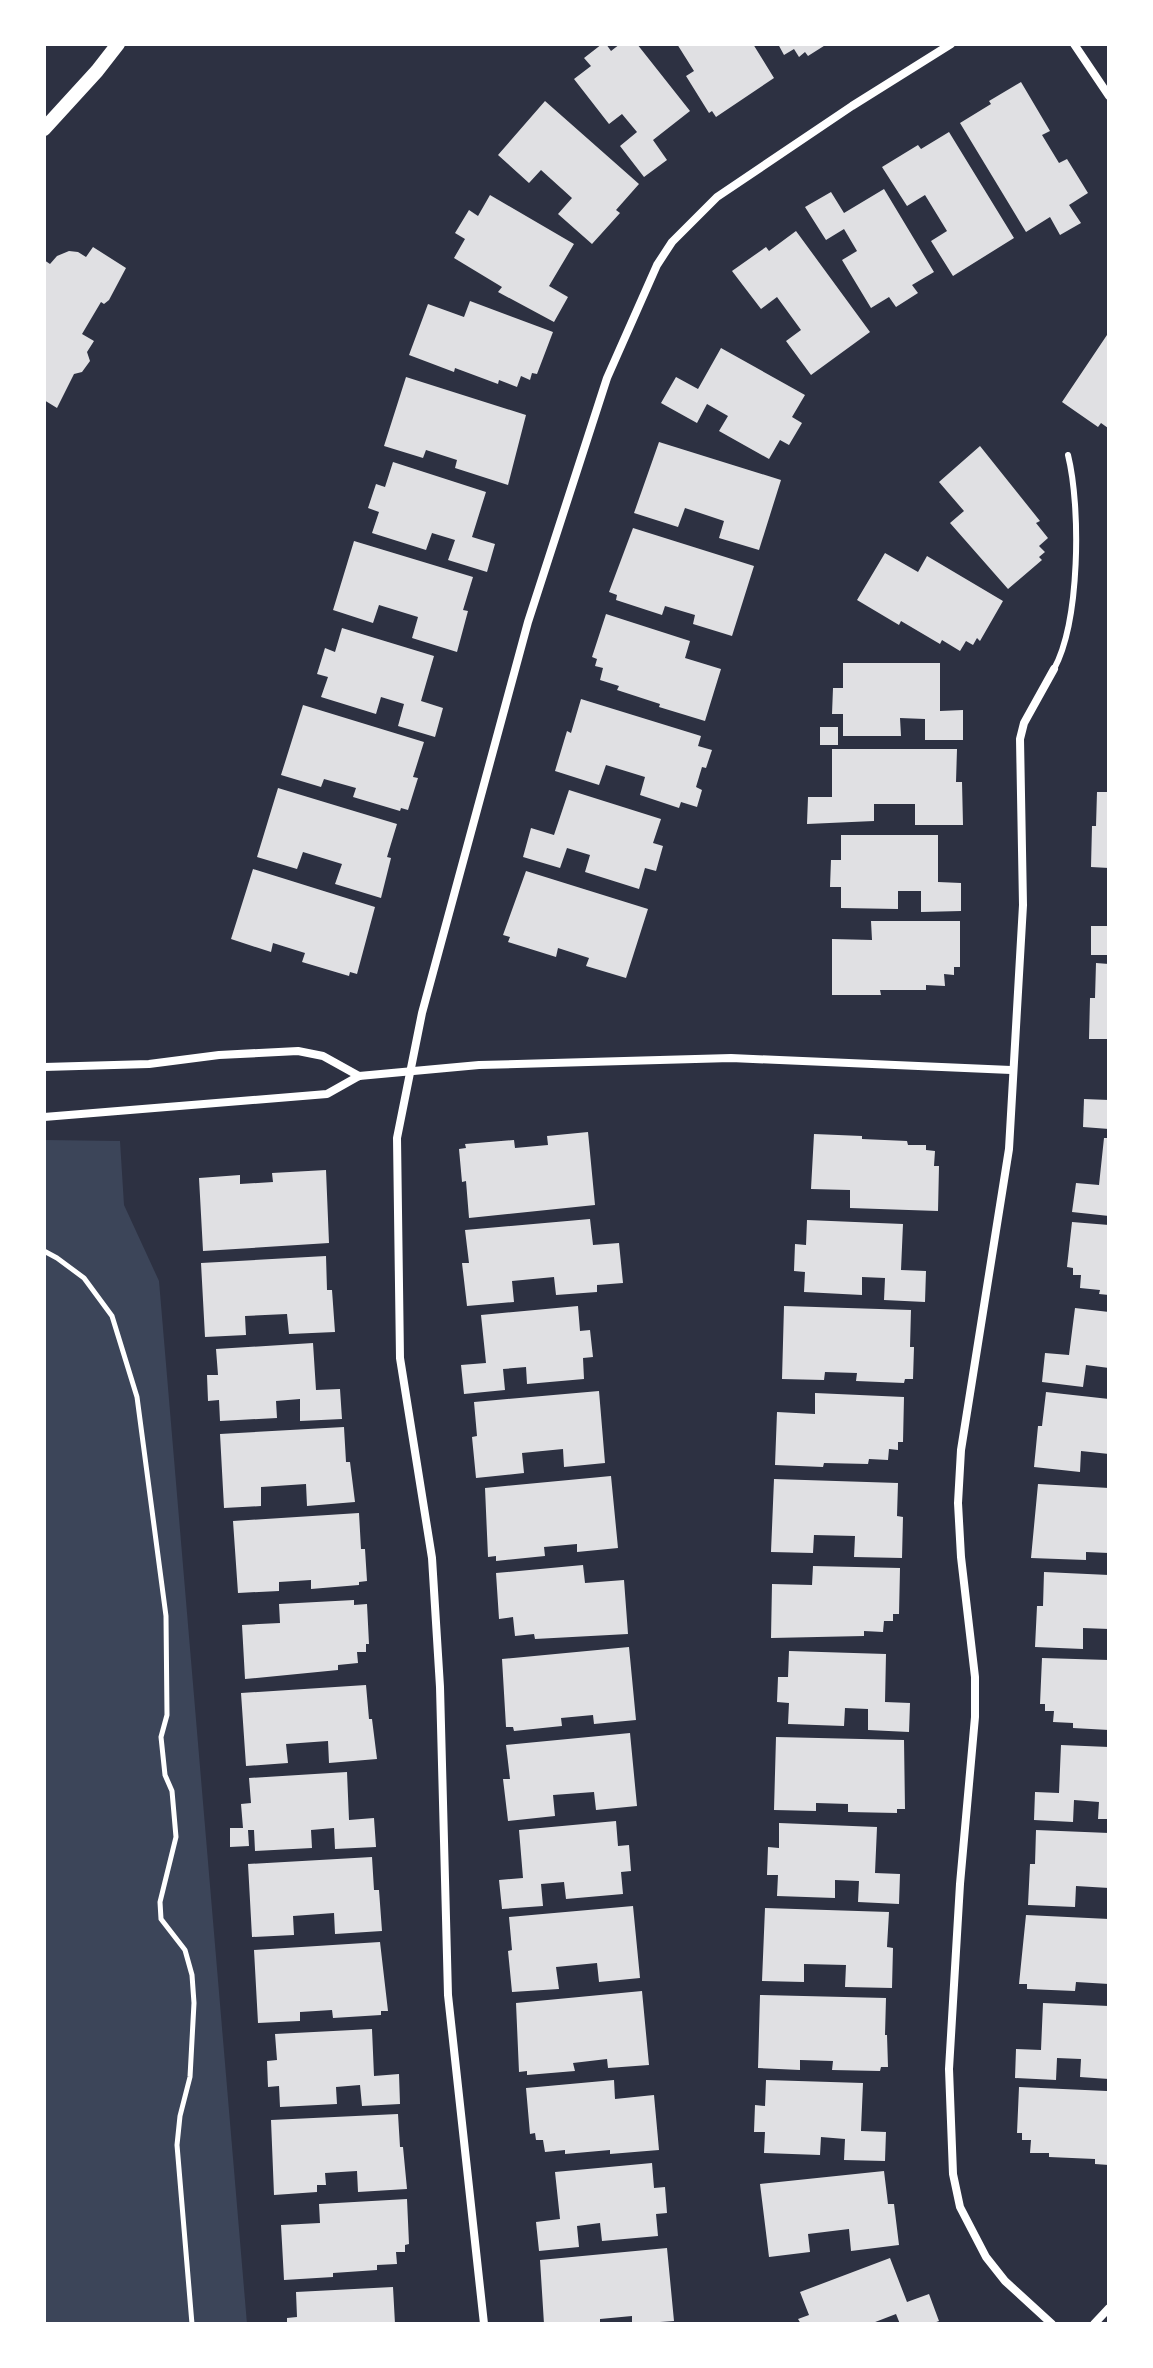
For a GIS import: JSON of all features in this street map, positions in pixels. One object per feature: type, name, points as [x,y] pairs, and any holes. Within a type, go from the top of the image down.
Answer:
[{"type":"street","points":[[44,129],[118,44]]},
{"type":"street","points":[[484,2324],[448,1995],[440,1687],[432,1558],[400,1358],[397,1138],[410,1070],[422,1013],[528,622],[607,378],[657,265],[672,242],[717,197],[951,44]]},
{"type":"street","points":[[1074,44],[1109,96]]},
{"type":"street","points":[[1052,2324],[1005,2281],[986,2257],[960,2207],[953,2174],[949,2069],[960,1884],[975,1717],[975,1677],[960,1543],[958,1503],[961,1450],[1009,1149],[1011,1070],[1023,905],[1020,739],[1024,723],[1054,669]]},
{"type":"street","points":[[44,1067],[149,1064],[219,1055],[298,1051],[323,1056],[359,1076]]},
{"type":"street","points":[[44,1117],[327,1094],[359,1076],[479,1065],[731,1058],[1011,1070]]},
{"type":"street","points":[[1094,2324],[1109,2308]]},
{"type":"lane","points":[[1054,669],[1063,653],[1073,604],[1075,495],[1068,455]]},
{"type":"path","points":[[44,1251],[84,1278],[112,1316],[137,1397],[166,1616],[167,1715],[161,1737],[165,1775],[172,1791],[176,1837],[160,1902],[161,1919],[185,1950],[192,1975],[194,2003],[190,2077],[180,2116],[177,2145],[192,2324]]},
{"type":"shaded area","points":[[44,1140],[120,1141],[124,1205],[159,1281],[247,2324],[44,2324]]},
{"type":"building","points":[[606,44],[611,51],[620,44],[637,44],[690,111],[653,140],[667,160],[644,177],[620,146],[637,132],[622,114],[609,124],[574,79],[591,66],[584,58]]},
{"type":"building","points":[[677,44],[753,44],[774,78],[716,117],[712,111],[709,113],[686,76],[694,71]]},
{"type":"building","points":[[778,44],[827,44],[808,56],[805,52],[799,57],[794,49],[784,55]]},
{"type":"building","points":[[1021,82],[1050,131],[1042,135],[1059,163],[1067,159],[1088,193],[1069,205],[1081,223],[1060,235],[1050,217],[1026,232],[960,123]]},
{"type":"building","points":[[545,101],[639,184],[616,210],[620,213],[592,244],[558,214],[572,198],[541,170],[529,183],[498,155]]},
{"type":"building","points":[[949,132],[1014,238],[953,276],[931,241],[947,231],[925,195],[907,206],[882,167],[918,145],[921,149]]},
{"type":"building","points":[[884,189],[934,272],[912,285],[918,293],[896,307],[889,297],[871,308],[842,260],[857,251],[844,229],[826,240],[805,207],[831,192],[844,213]]},
{"type":"building","points":[[490,195],[574,244],[549,286],[568,297],[554,322],[498,292],[502,287],[454,258],[465,239],[455,233],[469,210],[478,216]]},
{"type":"building","points":[[796,231],[870,332],[811,375],[786,341],[801,330],[777,297],[761,309],[732,271],[766,247],[769,251]]},
{"type":"building","points":[[93,247],[126,268],[109,300],[104,304],[101,302],[82,334],[94,341],[87,352],[90,361],[82,372],[74,374],[57,408],[44,400],[44,260],[50,264],[57,256],[69,251],[86,257]]},
{"type":"building","points":[[470,301],[553,332],[537,374],[532,373],[530,380],[521,376],[517,387],[499,380],[498,384],[409,355],[428,304],[464,317]]},
{"type":"building","points":[[1109,332],[1108,428],[1101,423],[1098,427],[1062,402]]},
{"type":"building","points":[[721,348],[805,395],[792,417],[802,423],[789,445],[780,440],[769,459],[719,431],[728,416],[707,404],[697,423],[661,403],[676,377],[698,389]]},
{"type":"building","points":[[406,377],[526,415],[508,485],[455,468],[457,460],[426,450],[423,458],[384,446]]},
{"type":"building","points":[[659,442],[781,480],[759,550],[719,538],[724,521],[685,508],[678,527],[634,513]]},
{"type":"building","points":[[980,446],[1040,521],[1036,523],[1048,538],[1039,546],[1045,552],[1039,557],[1042,560],[1008,589],[950,523],[964,511],[939,482]]},
{"type":"building","points":[[393,462],[486,492],[472,537],[495,544],[487,572],[448,560],[455,540],[432,533],[426,550],[372,533],[379,512],[368,508],[376,484],[385,487]]},
{"type":"building","points":[[633,528],[754,566],[732,636],[693,624],[695,615],[665,606],[662,615],[616,600],[617,595],[609,592]]},
{"type":"building","points":[[354,541],[473,577],[463,610],[468,611],[457,652],[412,638],[418,617],[379,605],[373,623],[333,610]]},
{"type":"building","points":[[885,553],[918,572],[927,556],[1003,601],[980,641],[977,638],[973,645],[966,641],[960,651],[942,640],[940,644],[901,621],[899,625],[857,600]]},
{"type":"building","points":[[606,614],[690,641],[685,658],[721,669],[705,721],[659,707],[660,704],[617,690],[619,686],[600,680],[603,668],[595,666],[597,659],[592,657]]},
{"type":"building","points":[[342,628],[434,656],[421,701],[443,708],[435,737],[398,726],[404,704],[381,697],[376,714],[321,697],[328,677],[317,674],[325,648],[335,652]]},
{"type":"building","points":[[843,663],[940,663],[940,711],[963,710],[963,740],[925,740],[925,719],[900,718],[901,736],[843,736],[843,714],[832,714],[833,688],[843,688]]},
{"type":"building","points":[[581,699],[701,736],[698,746],[712,750],[706,768],[702,767],[696,787],[702,790],[697,807],[681,802],[679,808],[640,795],[645,777],[606,765],[599,785],[555,771]]},
{"type":"building","points":[[303,705],[424,742],[413,777],[418,778],[408,810],[401,808],[400,811],[353,797],[356,788],[324,779],[321,787],[281,775]]},
{"type":"building","points":[[820,727],[838,727],[838,745],[820,745]]},
{"type":"building","points":[[832,749],[957,749],[956,782],[962,782],[963,825],[915,825],[915,804],[874,804],[874,821],[807,824],[808,797],[832,797]]},
{"type":"building","points":[[278,788],[397,824],[387,857],[391,858],[381,898],[335,884],[342,864],[303,852],[297,869],[257,857]]},
{"type":"building","points":[[569,790],[661,819],[653,843],[663,846],[656,871],[645,868],[639,889],[585,872],[590,855],[567,848],[560,868],[523,857],[531,828],[554,835]]},
{"type":"building","points":[[1097,792],[1109,792],[1109,868],[1091,867]]},
{"type":"building","points":[[841,835],[938,835],[938,882],[961,883],[961,911],[921,912],[921,891],[898,891],[898,909],[841,908],[841,887],[830,887],[831,860],[841,860]]},
{"type":"building","points":[[253,869],[375,907],[357,974],[350,972],[349,976],[302,962],[305,953],[273,943],[271,952],[231,939]]},
{"type":"building","points":[[526,871],[648,909],[626,978],[586,966],[589,958],[558,948],[556,957],[508,942],[510,937],[503,935]]},
{"type":"building","points":[[871,921],[960,921],[960,967],[954,967],[954,975],[944,974],[945,986],[926,985],[926,990],[880,990],[881,995],[832,995],[832,939],[872,940]]},
{"type":"building","points":[[1091,926],[1109,926],[1109,955],[1091,955]]},
{"type":"building","points":[[1096,963],[1109,964],[1109,1039],[1089,1039],[1090,998],[1095,998]]},
{"type":"building","points":[[1084,1099],[1109,1100],[1109,1129],[1083,1127]]},
{"type":"building","points":[[588,1132],[595,1205],[469,1218],[459,1149],[466,1148],[465,1144],[514,1140],[515,1148],[548,1145],[547,1136]]},
{"type":"building","points":[[814,1134],[862,1136],[862,1139],[926,1145],[926,1150],[935,1151],[934,1166],[939,1166],[938,1211],[850,1208],[850,1190],[811,1189]]},
{"type":"building","points":[[1104,1138],[1109,1138],[1109,1216],[1072,1212],[1076,1183],[1099,1185]]},
{"type":"building","points":[[326,1170],[329,1243],[203,1251],[199,1178],[240,1175],[240,1184],[273,1182],[272,1173]]},
{"type":"building","points":[[590,1219],[593,1245],[619,1243],[623,1283],[597,1285],[597,1292],[556,1295],[554,1277],[512,1281],[514,1302],[467,1306],[462,1263],[469,1263],[465,1230]]},
{"type":"building","points":[[807,1220],[903,1224],[901,1270],[926,1271],[925,1302],[884,1300],[885,1278],[862,1277],[862,1295],[804,1292],[805,1272],[794,1271],[795,1244],[806,1245]]},
{"type":"building","points":[[1072,1222],[1109,1225],[1109,1295],[1099,1294],[1100,1290],[1080,1288],[1081,1275],[1073,1275],[1073,1268],[1067,1267]]},
{"type":"building","points":[[326,1256],[327,1290],[332,1290],[335,1332],[289,1334],[287,1314],[245,1316],[246,1335],[205,1337],[201,1263]]},
{"type":"building","points":[[578,1306],[580,1331],[590,1330],[593,1357],[583,1358],[584,1379],[527,1384],[526,1367],[503,1369],[505,1390],[464,1394],[461,1365],[486,1363],[481,1315]]},
{"type":"building","points":[[784,1306],[911,1310],[913,1379],[905,1379],[904,1383],[856,1381],[857,1373],[825,1372],[824,1380],[782,1379]]},
{"type":"building","points":[[1075,1308],[1109,1312],[1109,1368],[1086,1365],[1083,1387],[1042,1382],[1045,1353],[1069,1355]]},
{"type":"building","points":[[313,1343],[316,1390],[340,1389],[342,1419],[300,1421],[300,1399],[276,1401],[277,1418],[220,1421],[219,1400],[208,1401],[207,1375],[218,1375],[216,1349]]},
{"type":"building","points":[[599,1391],[605,1463],[564,1467],[563,1449],[522,1453],[524,1473],[476,1478],[472,1437],[477,1436],[474,1402]]},
{"type":"building","points":[[1046,1392],[1109,1399],[1109,1454],[1081,1451],[1080,1472],[1034,1467],[1038,1426],[1042,1426]]},
{"type":"building","points":[[815,1393],[904,1397],[903,1442],[898,1442],[898,1450],[889,1449],[888,1460],[869,1459],[868,1464],[824,1463],[823,1467],[775,1465],[777,1412],[815,1414]]},
{"type":"building","points":[[344,1427],[346,1462],[350,1462],[355,1502],[307,1506],[306,1484],[261,1487],[261,1506],[224,1508],[220,1434]]},
{"type":"building","points":[[611,1476],[618,1548],[577,1552],[577,1544],[544,1547],[545,1556],[496,1561],[496,1556],[488,1557],[485,1488]]},
{"type":"building","points":[[774,1479],[898,1483],[897,1516],[903,1517],[902,1558],[854,1557],[855,1536],[814,1535],[813,1553],[771,1552]]},
{"type":"building","points":[[1038,1484],[1109,1488],[1109,1553],[1086,1552],[1086,1560],[1031,1558]]},
{"type":"building","points":[[359,1513],[367,1581],[359,1582],[359,1585],[311,1589],[311,1580],[279,1582],[279,1591],[238,1593],[233,1521]]},
{"type":"building","points":[[583,1565],[585,1583],[624,1580],[628,1634],[535,1639],[534,1634],[515,1636],[513,1617],[499,1619],[496,1573]]},
{"type":"building","points":[[813,1566],[900,1568],[899,1614],[893,1614],[893,1621],[884,1621],[883,1632],[864,1631],[864,1636],[771,1638],[772,1584],[812,1585]]},
{"type":"building","points":[[1044,1572],[1109,1575],[1109,1629],[1083,1628],[1083,1649],[1035,1647],[1037,1606],[1043,1606]]},
{"type":"building","points":[[354,1600],[354,1605],[367,1604],[369,1644],[366,1644],[366,1652],[357,1652],[358,1663],[338,1665],[338,1670],[245,1679],[242,1625],[280,1623],[279,1604]]},
{"type":"building","points":[[629,1647],[636,1720],[594,1724],[593,1715],[561,1718],[562,1726],[514,1731],[513,1727],[506,1727],[502,1659]]},
{"type":"building","points":[[789,1651],[886,1654],[885,1702],[910,1703],[909,1732],[868,1730],[868,1709],[845,1708],[844,1726],[788,1724],[789,1703],[777,1702],[778,1677],[788,1677]]},
{"type":"building","points":[[1042,1658],[1109,1660],[1109,1730],[1073,1728],[1073,1723],[1053,1722],[1054,1711],[1045,1711],[1045,1704],[1040,1704]]},
{"type":"building","points":[[366,1685],[377,1759],[329,1763],[328,1741],[286,1744],[288,1763],[246,1766],[241,1693]]},
{"type":"building","points":[[630,1733],[637,1806],[596,1810],[594,1792],[553,1795],[555,1816],[508,1821],[503,1779],[510,1779],[506,1745]]},
{"type":"building","points":[[776,1737],[904,1740],[905,1809],[897,1809],[897,1813],[848,1812],[848,1804],[816,1803],[816,1811],[774,1810]]},
{"type":"building","points":[[1061,1745],[1109,1747],[1109,1819],[1098,1819],[1099,1802],[1074,1800],[1073,1822],[1034,1820],[1035,1792],[1059,1793]]},
{"type":"building","points":[[347,1772],[349,1820],[374,1818],[376,1847],[335,1849],[334,1828],[311,1830],[312,1848],[255,1851],[254,1830],[248,1830],[249,1846],[230,1847],[230,1828],[243,1828],[241,1804],[251,1803],[249,1778]]},
{"type":"building","points":[[616,1821],[618,1846],[629,1845],[631,1871],[621,1872],[623,1894],[566,1899],[564,1882],[541,1884],[543,1906],[502,1909],[499,1880],[523,1878],[519,1830]]},
{"type":"building","points":[[779,1823],[877,1827],[875,1873],[900,1874],[899,1904],[858,1902],[859,1881],[835,1880],[835,1898],[777,1896],[778,1875],[767,1875],[768,1847],[779,1848]]},
{"type":"building","points":[[1036,1830],[1109,1833],[1109,1888],[1076,1886],[1075,1907],[1028,1905],[1030,1864],[1035,1864]]},
{"type":"building","points":[[372,1857],[374,1890],[379,1890],[382,1931],[335,1934],[334,1913],[293,1916],[294,1935],[252,1937],[248,1864]]},
{"type":"building","points":[[633,1906],[640,1978],[599,1982],[597,1963],[556,1967],[559,1989],[512,1992],[509,1917]]},
{"type":"building","points":[[765,1908],[889,1912],[887,1947],[893,1948],[892,1988],[845,1987],[846,1965],[804,1964],[804,1982],[762,1981]]},
{"type":"building","points":[[1026,1915],[1109,1919],[1109,1984],[1076,1982],[1075,1991],[1027,1989],[1027,1984],[1019,1984]]},
{"type":"building","points":[[380,1942],[388,2011],[381,2011],[381,2015],[333,2018],[332,2010],[300,2012],[300,2021],[258,2023],[254,1950]]},
{"type":"building","points":[[642,1991],[649,2065],[608,2068],[607,2059],[573,2063],[575,2071],[527,2075],[527,2071],[519,2072],[516,2003]]},
{"type":"building","points":[[760,1995],[886,1998],[888,2067],[881,2067],[880,2071],[832,2070],[833,2061],[800,2060],[800,2070],[758,2068]]},
{"type":"building","points":[[1043,2003],[1109,2006],[1109,2079],[1080,2077],[1081,2059],[1057,2058],[1056,2080],[1015,2078],[1016,2049],[1041,2050]]},
{"type":"building","points":[[372,2029],[374,2076],[399,2074],[400,2104],[362,2106],[360,2085],[336,2087],[337,2104],[280,2107],[279,2086],[268,2087],[267,2061],[277,2060],[275,2034]]},
{"type":"building","points":[[614,2080],[615,2099],[654,2095],[659,2150],[610,2154],[610,2150],[565,2154],[565,2150],[545,2152],[543,2140],[536,2140],[535,2133],[530,2134],[526,2088]]},
{"type":"building","points":[[766,2080],[863,2083],[861,2131],[886,2132],[885,2161],[844,2160],[845,2139],[821,2137],[820,2155],[764,2153],[765,2132],[754,2132],[755,2105],[765,2106]]},
{"type":"building","points":[[1019,2087],[1107,2091],[1109,2165],[1095,2164],[1095,2159],[1030,2153],[1031,2140],[1022,2140],[1022,2133],[1017,2133]]},
{"type":"building","points":[[398,2114],[407,2189],[358,2192],[357,2171],[325,2173],[326,2185],[317,2185],[317,2192],[274,2195],[271,2120]]},
{"type":"building","points":[[652,2163],[654,2188],[665,2187],[667,2213],[656,2214],[658,2236],[602,2241],[600,2223],[577,2226],[579,2247],[539,2251],[536,2222],[560,2219],[555,2172]]},
{"type":"building","points":[[884,2171],[888,2204],[894,2204],[899,2245],[851,2251],[849,2229],[808,2234],[810,2252],[769,2257],[760,2184]]},
{"type":"building","points":[[407,2199],[409,2244],[405,2245],[405,2252],[396,2252],[397,2264],[377,2265],[377,2270],[333,2273],[333,2277],[284,2280],[281,2225],[320,2223],[319,2204]]},
{"type":"building","points":[[667,2248],[674,2321],[632,2324],[632,2316],[600,2319],[600,2324],[544,2324],[540,2260]]},
{"type":"building","points":[[890,2258],[907,2302],[929,2294],[939,2321],[900,2324],[896,2314],[870,2324],[801,2324],[798,2319],[809,2315],[800,2292]]},
{"type":"building","points":[[393,2287],[395,2324],[287,2324],[287,2318],[297,2317],[296,2292]]}]
